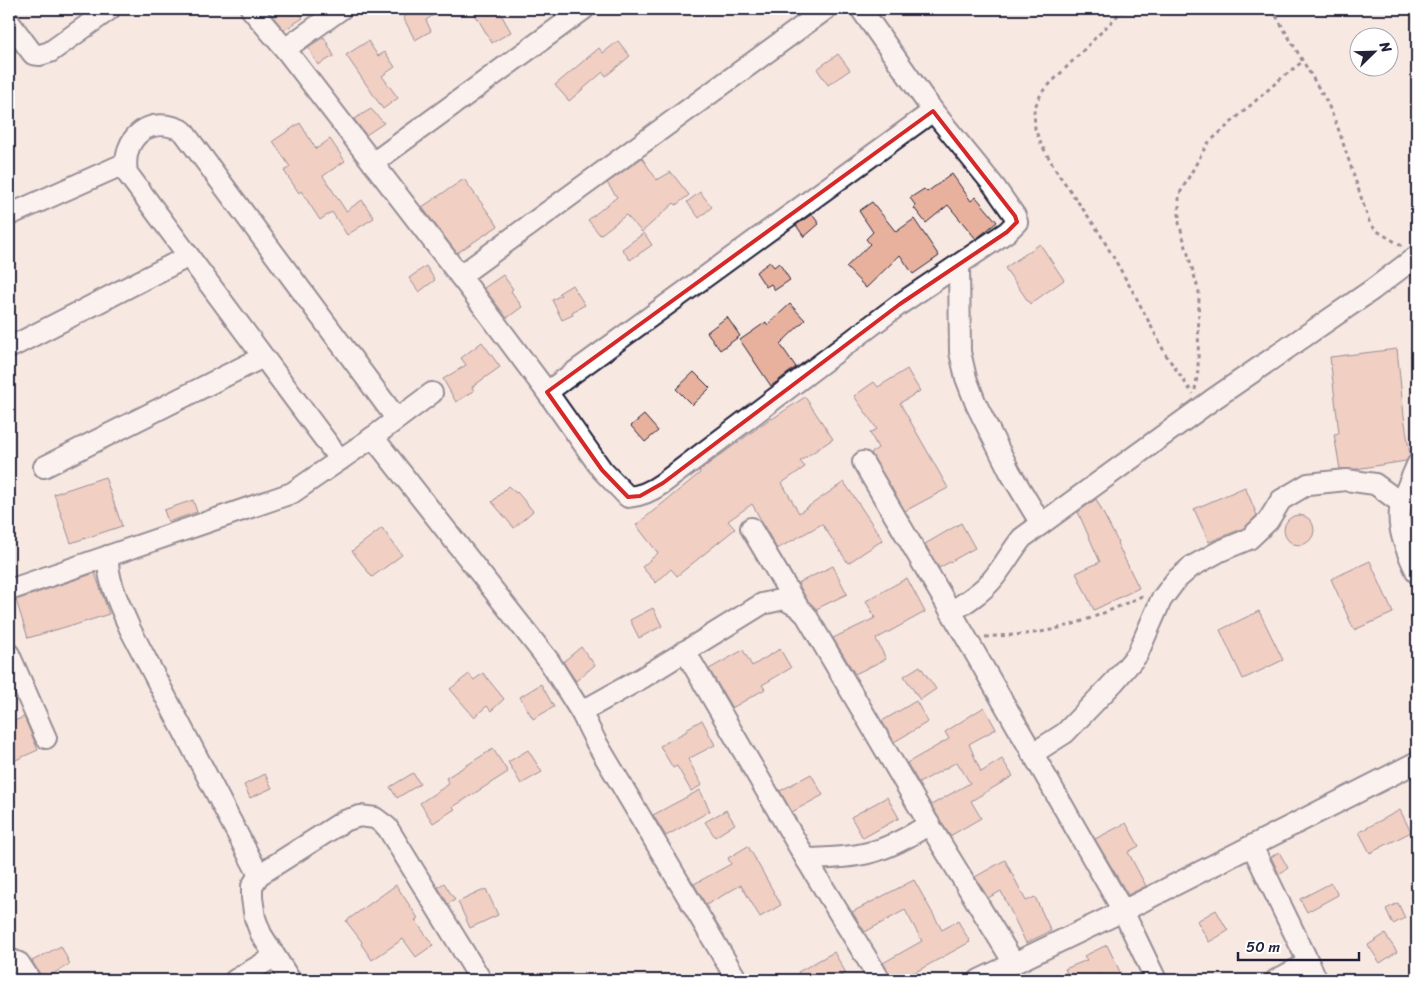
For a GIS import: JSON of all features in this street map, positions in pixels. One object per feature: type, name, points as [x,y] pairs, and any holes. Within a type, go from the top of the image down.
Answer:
[{"type":"street","points":[[9,22],[33,54],[40,55],[50,52],[110,9]]},
{"type":"street","points":[[251,9],[285,49],[460,276],[547,392],[602,470],[628,497],[640,496],[652,491],[893,310],[1007,232],[1016,222],[1015,216],[994,186],[933,111],[861,9]]},
{"type":"street","points":[[285,49],[341,9]]},
{"type":"street","points":[[373,163],[584,9]]},
{"type":"street","points":[[460,276],[826,9]]},
{"type":"street","points":[[547,392],[933,111]]},
{"type":"street","points":[[340,460],[127,173],[126,153],[136,136],[144,130],[164,125],[183,131],[396,418]]},
{"type":"street","points":[[9,215],[126,163]]},
{"type":"street","points":[[9,348],[189,256]]},
{"type":"street","points":[[951,612],[991,581],[1010,552],[1022,538],[1212,400],[1364,296],[1416,257]]},
{"type":"street","points":[[959,265],[960,352],[966,378],[976,404],[1010,472],[1042,524]]},
{"type":"street","points":[[44,467],[263,357]]},
{"type":"street","points":[[9,590],[292,493],[373,437],[432,393]]},
{"type":"street","points":[[373,437],[550,661],[737,980]]},
{"type":"street","points":[[863,462],[1123,911],[1156,980]]},
{"type":"street","points":[[1417,465],[1401,503],[1400,517],[1401,534],[1417,573]]},
{"type":"street","points":[[1032,754],[1065,733],[1137,655],[1161,600],[1176,580],[1191,567],[1220,551],[1249,539],[1268,521],[1281,500],[1308,484],[1346,480],[1375,484],[1401,503]]},
{"type":"street","points":[[751,528],[798,607],[811,624],[929,824],[1014,963]]},
{"type":"street","points":[[108,556],[107,569],[113,590],[130,629],[259,876]]},
{"type":"street","points":[[581,712],[762,604],[784,598],[798,607]]},
{"type":"street","points":[[685,651],[880,980]]},
{"type":"street","points":[[9,654],[46,738]]},
{"type":"street","points":[[989,978],[1014,963],[1123,911],[1417,762]]},
{"type":"street","points":[[290,980],[261,934],[255,918],[252,886],[259,876],[344,821],[360,816],[375,818],[387,827],[481,980]]},
{"type":"street","points":[[806,858],[866,855],[891,846],[929,824]]},
{"type":"street","points":[[1252,846],[1313,972],[1276,980]]},
{"type":"street","points":[[234,980],[274,957]]},
{"type":"street","points":[[9,959],[19,963],[30,980]]},
{"type":"path","points":[[1124,9],[1042,92],[1034,109],[1035,129],[1057,172],[1099,232],[1166,355],[1194,397],[1198,370],[1199,292],[1179,223],[1180,195],[1207,144],[1302,62]]},
{"type":"path","points":[[1272,9],[1327,102],[1338,128],[1370,224],[1377,231],[1399,243],[1416,257]]},
{"type":"path","points":[[967,639],[1044,631],[1069,626],[1092,619],[1152,591]]},
{"type":"highlighted area","points":[[933,111],[1015,216],[1017,222],[1007,232],[900,304],[663,483],[640,496],[628,497],[602,470],[547,392]]},
{"type":"building","points":[[267,9],[297,9],[303,18],[284,30]]},
{"type":"building","points":[[419,9],[442,9],[426,20],[431,31],[415,40],[403,17]]},
{"type":"building","points":[[472,9],[498,9],[511,32],[492,43]]},
{"type":"building","points":[[324,37],[334,56],[318,65],[308,47]]},
{"type":"building","points":[[368,41],[378,56],[385,52],[395,67],[382,76],[398,98],[383,109],[346,55]]},
{"type":"building","points":[[618,41],[630,56],[606,76],[603,72],[569,101],[555,85],[599,48],[603,53]]},
{"type":"building","points":[[838,54],[850,70],[828,85],[817,69]]},
{"type":"building","points":[[371,109],[384,123],[366,135],[354,119]]},
{"type":"building","points":[[300,123],[316,149],[330,139],[345,161],[323,176],[346,211],[362,200],[374,218],[347,235],[332,212],[320,220],[301,191],[299,193],[284,171],[290,167],[273,141]]},
{"type":"building","points":[[642,158],[657,180],[671,172],[689,195],[676,205],[674,203],[642,232],[626,215],[600,235],[588,220],[617,197],[607,183]]},
{"type":"building","points":[[952,174],[971,201],[976,197],[997,222],[976,239],[948,205],[926,223],[914,208],[916,206],[910,198],[924,189],[927,192]]},
{"type":"building","points":[[464,179],[498,226],[457,253],[422,207]]},
{"type":"building","points":[[700,192],[712,207],[699,218],[687,202]]},
{"type":"building","points":[[872,202],[896,232],[914,219],[939,256],[913,274],[900,255],[866,288],[846,267],[870,244],[866,239],[873,232],[859,211]]},
{"type":"building","points":[[812,214],[819,224],[804,237],[796,225]]},
{"type":"building","points":[[644,233],[652,245],[630,260],[622,249]]},
{"type":"building","points":[[1040,244],[1064,280],[1030,304],[1005,268]]},
{"type":"building","points":[[770,262],[774,267],[779,263],[790,280],[775,290],[771,284],[766,287],[756,272]]},
{"type":"building","points":[[426,266],[435,280],[419,292],[409,278]]},
{"type":"building","points":[[503,275],[522,307],[507,318],[484,288]]},
{"type":"building","points":[[572,285],[585,305],[572,312],[573,315],[562,320],[552,300]]},
{"type":"building","points":[[790,304],[805,320],[780,344],[796,367],[771,386],[740,340],[766,322],[767,325]]},
{"type":"building","points":[[727,317],[740,336],[720,350],[707,332]]},
{"type":"building","points":[[482,342],[500,367],[472,387],[474,391],[456,402],[443,379],[466,365],[461,358]]},
{"type":"building","points":[[1397,349],[1410,455],[1406,461],[1356,469],[1340,469],[1334,434],[1339,433],[1330,357]]},
{"type":"building","points":[[907,369],[920,391],[900,403],[948,488],[905,511],[871,453],[878,448],[870,433],[877,429],[854,396],[874,382],[878,387]]},
{"type":"building","points":[[694,372],[710,388],[692,405],[676,389]]},
{"type":"building","points":[[805,397],[833,439],[800,461],[805,467],[782,483],[799,513],[844,482],[883,540],[848,563],[822,524],[777,549],[752,504],[728,521],[735,529],[677,576],[671,569],[656,583],[642,567],[658,553],[636,525],[700,473],[699,471],[771,418]]},
{"type":"building","points":[[644,415],[658,431],[645,442],[631,426]]},
{"type":"building","points":[[105,477],[122,526],[71,543],[54,494]]},
{"type":"building","points":[[508,486],[517,492],[533,511],[514,528],[492,502]]},
{"type":"building","points":[[1245,487],[1257,515],[1244,528],[1209,542],[1194,509]]},
{"type":"building","points":[[1096,499],[1139,588],[1094,610],[1076,573],[1100,562],[1078,512]]},
{"type":"building","points":[[193,500],[197,512],[168,522],[164,510]]},
{"type":"building","points":[[1299,515],[1310,519],[1314,530],[1310,541],[1299,545],[1288,541],[1284,530],[1288,519]]},
{"type":"building","points":[[961,523],[975,548],[939,568],[925,544]]},
{"type":"building","points":[[382,528],[402,555],[372,577],[352,551]]},
{"type":"building","points":[[1370,561],[1393,613],[1354,630],[1331,579]]},
{"type":"building","points":[[833,566],[847,594],[816,609],[807,600],[798,583]]},
{"type":"building","points":[[95,573],[109,614],[28,638],[16,600]]},
{"type":"building","points":[[907,578],[925,612],[876,639],[886,659],[855,674],[833,638],[875,618],[866,601]]},
{"type":"building","points":[[653,608],[662,626],[639,638],[630,620]]},
{"type":"building","points":[[1259,611],[1283,660],[1243,679],[1220,630]]},
{"type":"building","points":[[581,647],[595,665],[576,681],[563,662]]},
{"type":"building","points":[[780,649],[791,668],[762,685],[765,689],[732,708],[709,669],[743,650],[752,666]]},
{"type":"building","points":[[920,666],[936,689],[920,700],[904,676]]},
{"type":"building","points":[[483,673],[504,699],[491,711],[487,706],[474,717],[450,689],[469,674],[474,680]]},
{"type":"building","points":[[541,684],[554,707],[533,719],[520,697]]},
{"type":"building","points":[[916,701],[928,722],[894,742],[882,721]]},
{"type":"building","points":[[984,707],[996,729],[969,744],[981,772],[1002,759],[1013,776],[971,801],[981,818],[950,836],[931,805],[970,783],[957,762],[919,783],[907,763],[949,739],[945,732]]},
{"type":"building","points":[[24,717],[38,750],[9,763],[9,723]]},
{"type":"building","points":[[702,720],[715,745],[688,759],[702,785],[691,791],[677,766],[673,768],[660,746]]},
{"type":"building","points":[[493,749],[508,772],[453,807],[455,809],[433,823],[420,803],[449,784],[446,778]]},
{"type":"building","points":[[528,750],[542,772],[521,784],[508,762]]},
{"type":"building","points":[[413,773],[420,784],[397,798],[390,787]]},
{"type":"building","points":[[265,774],[272,788],[250,798],[244,785]]},
{"type":"building","points":[[811,774],[823,795],[792,812],[780,791]]},
{"type":"building","points":[[700,790],[710,811],[666,836],[653,815]]},
{"type":"building","points":[[887,797],[899,818],[863,838],[851,817]]},
{"type":"building","points":[[726,810],[735,824],[715,837],[705,822]]},
{"type":"building","points":[[1400,810],[1411,832],[1370,853],[1359,832]]},
{"type":"building","points":[[1126,823],[1139,846],[1128,852],[1146,886],[1128,895],[1095,839]]},
{"type":"building","points":[[748,846],[781,905],[760,917],[741,885],[706,905],[694,884],[731,864],[728,858]]},
{"type":"building","points":[[1279,852],[1288,868],[1279,874],[1271,857]]},
{"type":"building","points":[[1005,860],[1026,901],[1035,897],[1051,931],[1026,943],[1001,891],[988,898],[975,877]]},
{"type":"building","points":[[914,880],[942,930],[958,921],[970,942],[901,980],[892,980],[883,963],[922,941],[905,910],[865,932],[852,912]]},
{"type":"building","points":[[444,883],[455,900],[448,904],[438,887]]},
{"type":"building","points":[[1331,883],[1338,895],[1307,912],[1300,899]]},
{"type":"building","points":[[396,885],[418,918],[415,920],[433,945],[416,957],[403,939],[372,960],[361,944],[362,942],[346,921]]},
{"type":"building","points":[[486,889],[498,915],[470,928],[458,902]]},
{"type":"building","points":[[1398,903],[1405,918],[1393,924],[1386,909]]},
{"type":"building","points":[[1216,910],[1228,931],[1209,942],[1197,921]]},
{"type":"building","points":[[1385,934],[1397,952],[1380,963],[1368,945]]},
{"type":"building","points":[[1107,945],[1124,980],[1104,980],[1101,974],[1085,980],[1070,980],[1065,969],[1087,960],[1084,956]]},
{"type":"building","points":[[61,946],[70,964],[42,980],[32,961]]},
{"type":"building","points":[[834,952],[846,973],[832,980],[803,980],[798,972]]}]
